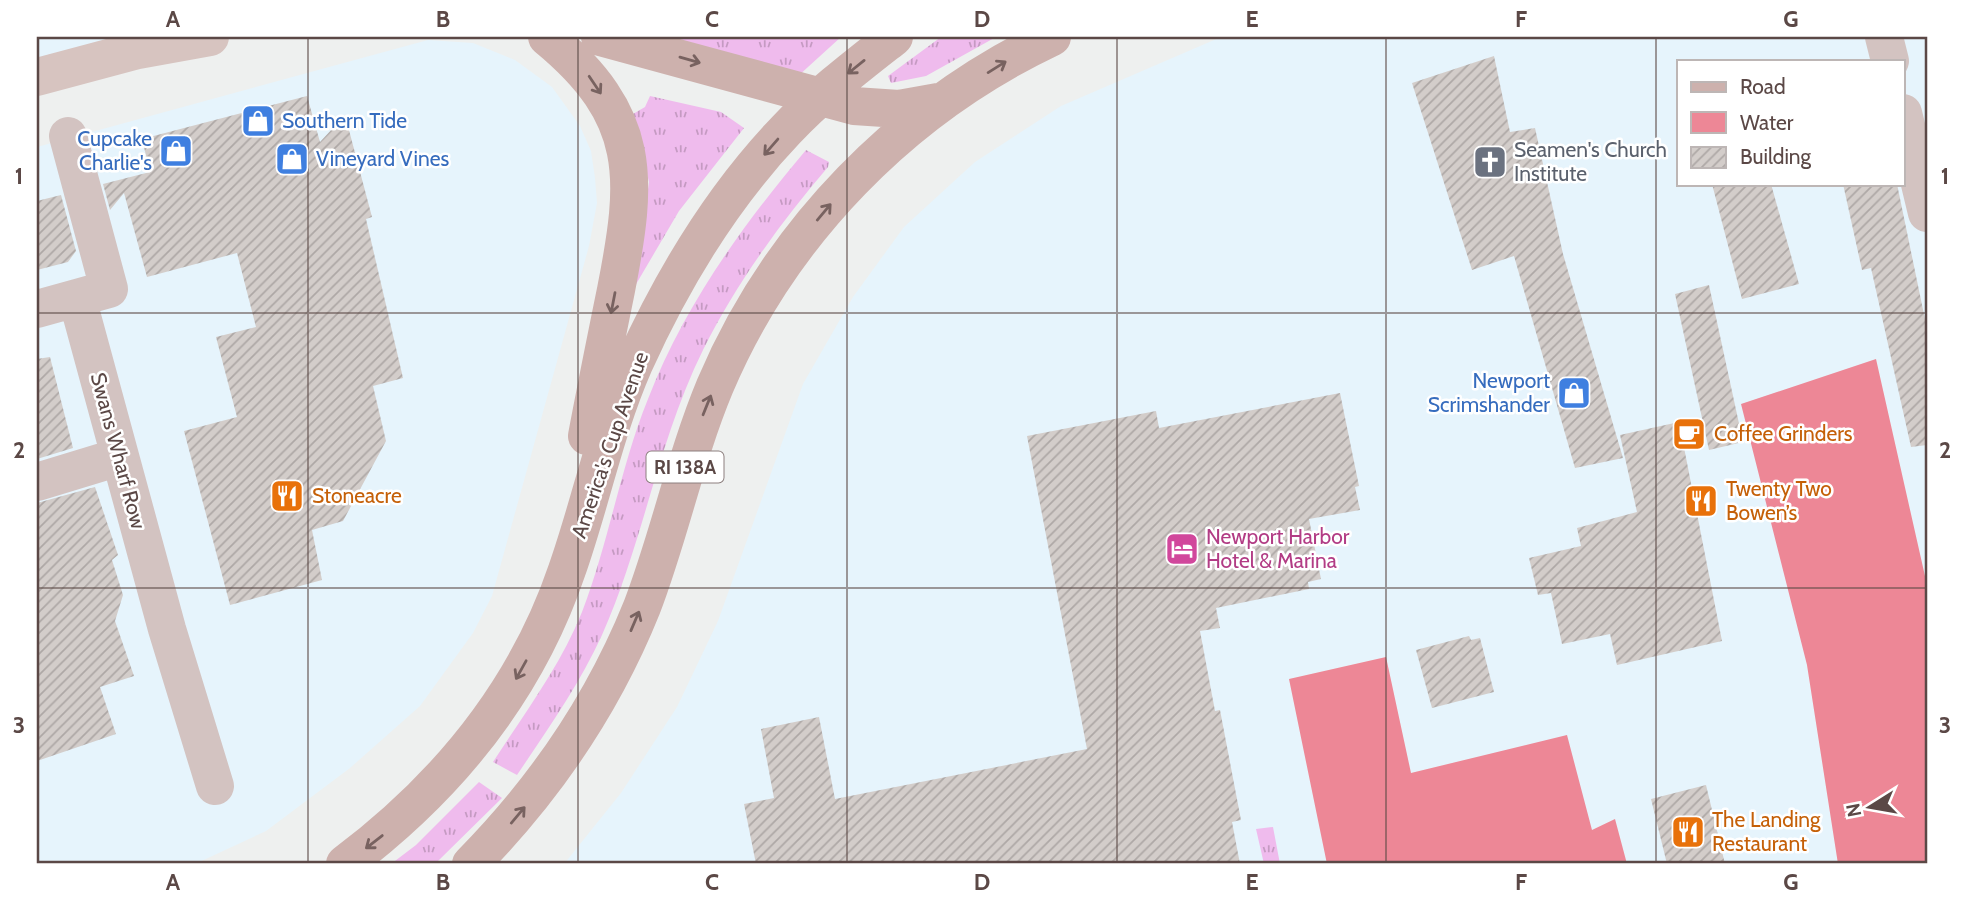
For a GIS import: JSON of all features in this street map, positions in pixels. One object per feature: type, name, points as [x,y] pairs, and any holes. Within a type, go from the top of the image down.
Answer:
[{"type":"main road","points":[[547,37],[586,73],[615,118],[627,154],[631,189],[629,224],[552,610]]},
{"type":"main road","points":[[600,37],[854,106],[885,109],[944,100]]},
{"type":"main road","name":"America's Cup Avenue","points":[[345,864],[410,812],[460,759],[507,696],[552,610],[618,405],[668,293],[740,186],[786,130],[818,98],[894,37]]},
{"type":"main road","name":"RI 138A","points":[[471,864],[510,824],[542,784],[570,745],[609,678],[642,607],[690,448],[716,384],[777,272],[815,223],[872,159],[944,100],[1052,37]]},
{"type":"street","points":[[37,77],[105,48],[210,37]]},
{"type":"street","points":[[1884,37],[1890,60]]},
{"type":"street","points":[[1904,117],[1927,213]]},
{"type":"street","points":[[37,309],[108,289],[68,136]]},
{"type":"street","name":"Swans Wharf Row","points":[[77,298],[119,457],[215,786]]},
{"type":"street","points":[[37,482],[119,457]]},
{"type":"shaded area","points":[[37,37],[132,37],[37,62]]},
{"type":"shaded area","points":[[1221,37],[1927,37],[1927,585],[1876,359],[1807,665],[1838,864],[1627,864],[1615,819],[1592,830],[1473,758],[1411,773],[1386,657],[1289,679],[1327,864],[564,864],[621,793],[677,707],[718,621],[803,384],[853,297],[904,227],[975,162],[1061,106]]},
{"type":"shaded area","points":[[428,40],[473,43],[515,60],[552,87],[580,126],[591,151],[595,178],[597,203],[589,246],[492,596],[473,633],[420,706],[350,768],[266,831],[195,864],[37,864],[37,147]]},
{"type":"green space","points":[[662,37],[841,37],[797,77]]},
{"type":"green space","points":[[941,37],[996,37],[926,76],[891,83],[888,76]]},
{"type":"green space","points":[[650,96],[721,112],[744,128],[679,211],[635,286],[649,182],[633,114],[645,107]]},
{"type":"green space","points":[[806,150],[829,162],[828,167],[760,255],[703,350],[674,420],[629,564],[602,635],[573,689],[517,775],[493,762],[553,670],[582,612],[638,425],[662,365],[716,268],[759,208]]},
{"type":"green space","points":[[479,782],[502,798],[438,861],[433,864],[391,864],[416,845]]},
{"type":"green space","points":[[1273,827],[1280,864],[1264,864],[1256,829]]},
{"type":"water","points":[[1876,359],[1927,585],[1927,864],[1838,864],[1807,665],[1741,404]]},
{"type":"water","points":[[1386,657],[1411,773],[1567,735],[1592,830],[1615,819],[1627,864],[1327,864],[1289,679]]},
{"type":"building","name":"Seamen's Church Institute","points":[[1494,56],[1510,132],[1535,128],[1563,254],[1623,458],[1575,468],[1514,256],[1472,270],[1412,83]]},
{"type":"building","points":[[307,96],[320,142],[345,115],[372,217],[366,219],[403,378],[373,386],[386,441],[343,521],[312,530],[322,580],[230,605],[184,431],[237,417],[216,337],[256,327],[237,253],[147,277],[124,193],[110,210],[103,184],[150,172],[142,139]]},
{"type":"building","points":[[1713,186],[1772,186],[1799,284],[1742,299]]},
{"type":"building","points":[[1843,186],[1897,186],[1927,329],[1927,445],[1911,447],[1871,268],[1862,270]]},
{"type":"building","points":[[61,195],[76,251],[68,262],[37,270],[37,201]]},
{"type":"building","points":[[1709,285],[1743,442],[1709,450],[1675,294]]},
{"type":"building","points":[[50,357],[73,448],[37,459],[37,359]]},
{"type":"building","points":[[1340,393],[1359,486],[1355,487],[1360,510],[1309,519],[1321,579],[1308,582],[1309,589],[1216,608],[1220,628],[1200,631],[1215,711],[1220,710],[1241,820],[1232,822],[1240,864],[756,864],[744,804],[774,798],[761,729],[819,717],[835,799],[1087,749],[1027,436],[1156,411],[1159,428]]},
{"type":"building","points":[[1679,422],[1722,641],[1617,665],[1610,634],[1562,644],[1551,593],[1538,595],[1529,558],[1581,546],[1577,528],[1637,512],[1620,435]]},
{"type":"building","points":[[95,487],[118,555],[112,560],[123,595],[115,621],[134,676],[100,687],[116,734],[37,761],[37,503]]},
{"type":"building","points":[[1469,636],[1471,640],[1480,638],[1494,692],[1432,708],[1416,650]]},
{"type":"building","name":"The Landing Restaurant","points":[[1706,785],[1725,864],[1667,864],[1651,799]]},
{"type":"place","name":"Southern Tide","points":[[258,121]]},
{"type":"place","name":"Cupcake Charlie's","points":[[176,151]]},
{"type":"place","name":"Vineyard Vines","points":[[292,159]]},
{"type":"place","name":"Seamen's Church Institute","points":[[1490,162]]},
{"type":"place","name":"Newport Scrimshander","points":[[1574,393]]},
{"type":"place","name":"Coffee Grinders","points":[[1689,434]]},
{"type":"place","name":"Stoneacre","points":[[287,496]]},
{"type":"place","name":"Twenty Two Bowen’s","points":[[1701,501]]},
{"type":"place","name":"Newport Harbor Hotel & Marina","points":[[1182,549]]},
{"type":"place","name":"The Landing Restaurant","points":[[1688,832]]}]
